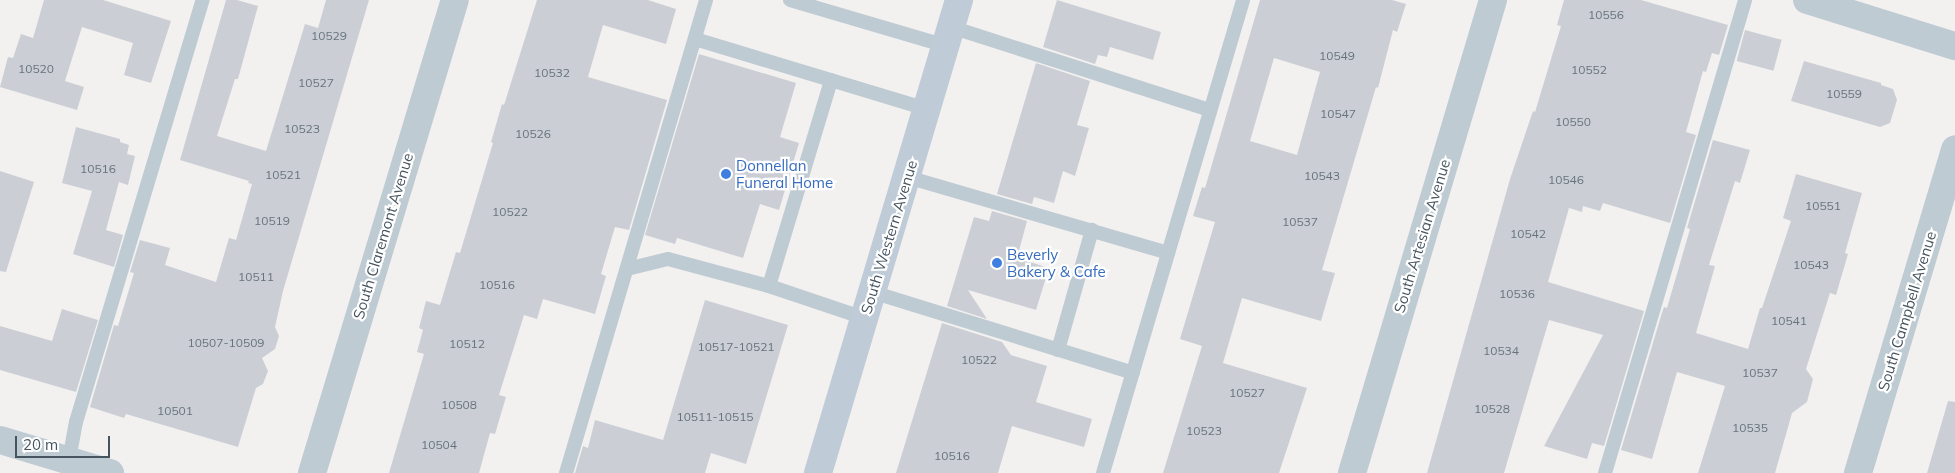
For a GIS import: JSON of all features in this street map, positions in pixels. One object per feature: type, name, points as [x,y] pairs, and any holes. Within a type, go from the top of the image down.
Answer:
[{"type":"main road","name":"South Western Avenue","points":[[818,473],[960,0]]},
{"type":"street","name":"South Claremont Avenue","points":[[312,473],[454,0]]},
{"type":"street","name":"South Artesian Avenue","points":[[1352,473],[1493,0]]},
{"type":"street","points":[[1806,0],[1955,46]]},
{"type":"street","name":"South Campbell Avenue","points":[[1858,473],[1955,149]]},
{"type":"street","points":[[0,440],[68,467],[110,473]]},
{"type":"lane","points":[[68,467],[76,422],[203,0]]},
{"type":"lane","points":[[566,473],[706,0]]},
{"type":"lane","points":[[790,0],[949,36],[1210,110]]},
{"type":"lane","points":[[1103,473],[1243,0]]},
{"type":"lane","points":[[1605,473],[1745,0]]},
{"type":"lane","points":[[695,39],[927,109]]},
{"type":"lane","points":[[769,286],[831,80]]},
{"type":"lane","points":[[907,177],[1168,253]]},
{"type":"lane","points":[[1058,350],[1092,230]]},
{"type":"lane","points":[[627,269],[668,259],[769,286],[864,318]]},
{"type":"lane","points":[[872,292],[1133,373]]},
{"type":"building","points":[[44,0],[103,0],[171,21],[151,83],[124,75],[133,43],[82,27],[65,81],[84,87],[77,110],[0,87],[8,57],[13,58],[21,34],[33,38]]},
{"type":"building","points":[[226,0],[237,0],[258,6],[238,79],[235,79],[217,136],[266,151],[305,24],[318,28],[326,0],[369,0],[283,291],[275,327],[279,336],[275,349],[262,358],[268,371],[263,384],[256,388],[238,447],[126,414],[124,418],[90,407],[114,325],[118,326],[134,273],[130,272],[140,240],[170,248],[165,265],[216,282],[229,238],[236,240],[252,184],[248,183],[249,181],[180,160]]},
{"type":"building","points":[[537,0],[648,0],[676,9],[666,44],[603,25],[588,77],[667,100],[629,230],[615,227],[601,274],[606,276],[595,314],[543,299],[537,319],[524,315],[499,395],[506,397],[495,434],[490,433],[479,473],[389,473],[424,354],[417,352],[423,330],[419,328],[426,301],[440,305],[456,252],[460,253],[493,143],[491,142],[502,104],[504,105]]},
{"type":"building","points":[[1057,0],[1161,32],[1153,60],[1110,47],[1107,57],[1098,55],[1095,64],[1043,47]]},
{"type":"building","points":[[1260,0],[1392,0],[1406,4],[1397,32],[1393,30],[1378,88],[1376,87],[1322,270],[1335,273],[1321,321],[1242,298],[1223,363],[1307,388],[1279,473],[1163,473],[1202,346],[1180,339],[1215,222],[1193,216],[1202,187],[1205,188]],"holes":[[[1274,58],[1320,72],[1297,155],[1250,141]]]},
{"type":"building","points":[[1564,0],[1641,0],[1728,25],[1719,55],[1712,53],[1706,72],[1703,71],[1686,132],[1696,135],[1670,223],[1603,203],[1600,211],[1583,206],[1582,212],[1569,208],[1548,282],[1644,311],[1604,446],[1592,443],[1587,459],[1544,446],[1603,335],[1549,320],[1504,473],[1427,473],[1510,179],[1533,111],[1535,112],[1561,26],[1557,25]]},
{"type":"building","points":[[1745,30],[1782,40],[1773,71],[1737,61]]},
{"type":"building","name":"Donnellan Funeral Home","points":[[699,54],[796,83],[780,137],[799,143],[779,210],[760,204],[743,258],[677,238],[675,244],[645,235]]},
{"type":"building","points":[[1804,61],[1881,83],[1881,85],[1893,89],[1897,100],[1890,123],[1880,127],[1791,101]]},
{"type":"building","points":[[1036,63],[1090,81],[1077,125],[1089,128],[1075,176],[1063,171],[1054,203],[1034,197],[1032,204],[997,194]]},
{"type":"building","points":[[76,127],[120,139],[120,142],[129,145],[127,154],[135,156],[128,185],[119,182],[106,230],[123,235],[114,267],[73,254],[92,191],[62,183]]},
{"type":"building","points":[[1713,140],[1750,150],[1740,183],[1735,181],[1709,265],[1715,266],[1696,333],[1748,349],[1760,308],[1762,308],[1791,221],[1783,218],[1796,174],[1862,193],[1845,253],[1848,254],[1836,295],[1830,293],[1806,369],[1813,379],[1807,402],[1792,413],[1775,473],[1698,473],[1725,386],[1677,372],[1652,459],[1621,450],[1661,316],[1664,307],[1667,308],[1690,229],[1687,228]]},
{"type":"building","points":[[0,171],[34,182],[6,272],[0,271]]},
{"type":"building","name":"Beverly Bakery & Cafe","points":[[992,211],[1027,221],[1017,258],[1049,268],[1036,310],[968,290],[987,319],[947,306],[974,217],[989,221]]},
{"type":"building","points":[[705,300],[788,325],[746,464],[711,453],[705,473],[575,473],[583,446],[588,448],[595,420],[663,440]]},
{"type":"building","points":[[62,309],[98,320],[76,392],[0,370],[0,326],[52,341]]},
{"type":"building","points":[[942,323],[1002,342],[1011,355],[1047,366],[1036,402],[1092,419],[1084,447],[1012,426],[998,473],[896,473]]},
{"type":"building","points":[[1948,401],[1955,402],[1955,473],[1927,473]]},
{"type":"place","name":"Donnellan Funeral Home","points":[[726,174]]},
{"type":"place","name":"Beverly Bakery & Cafe","points":[[997,263]]}]
